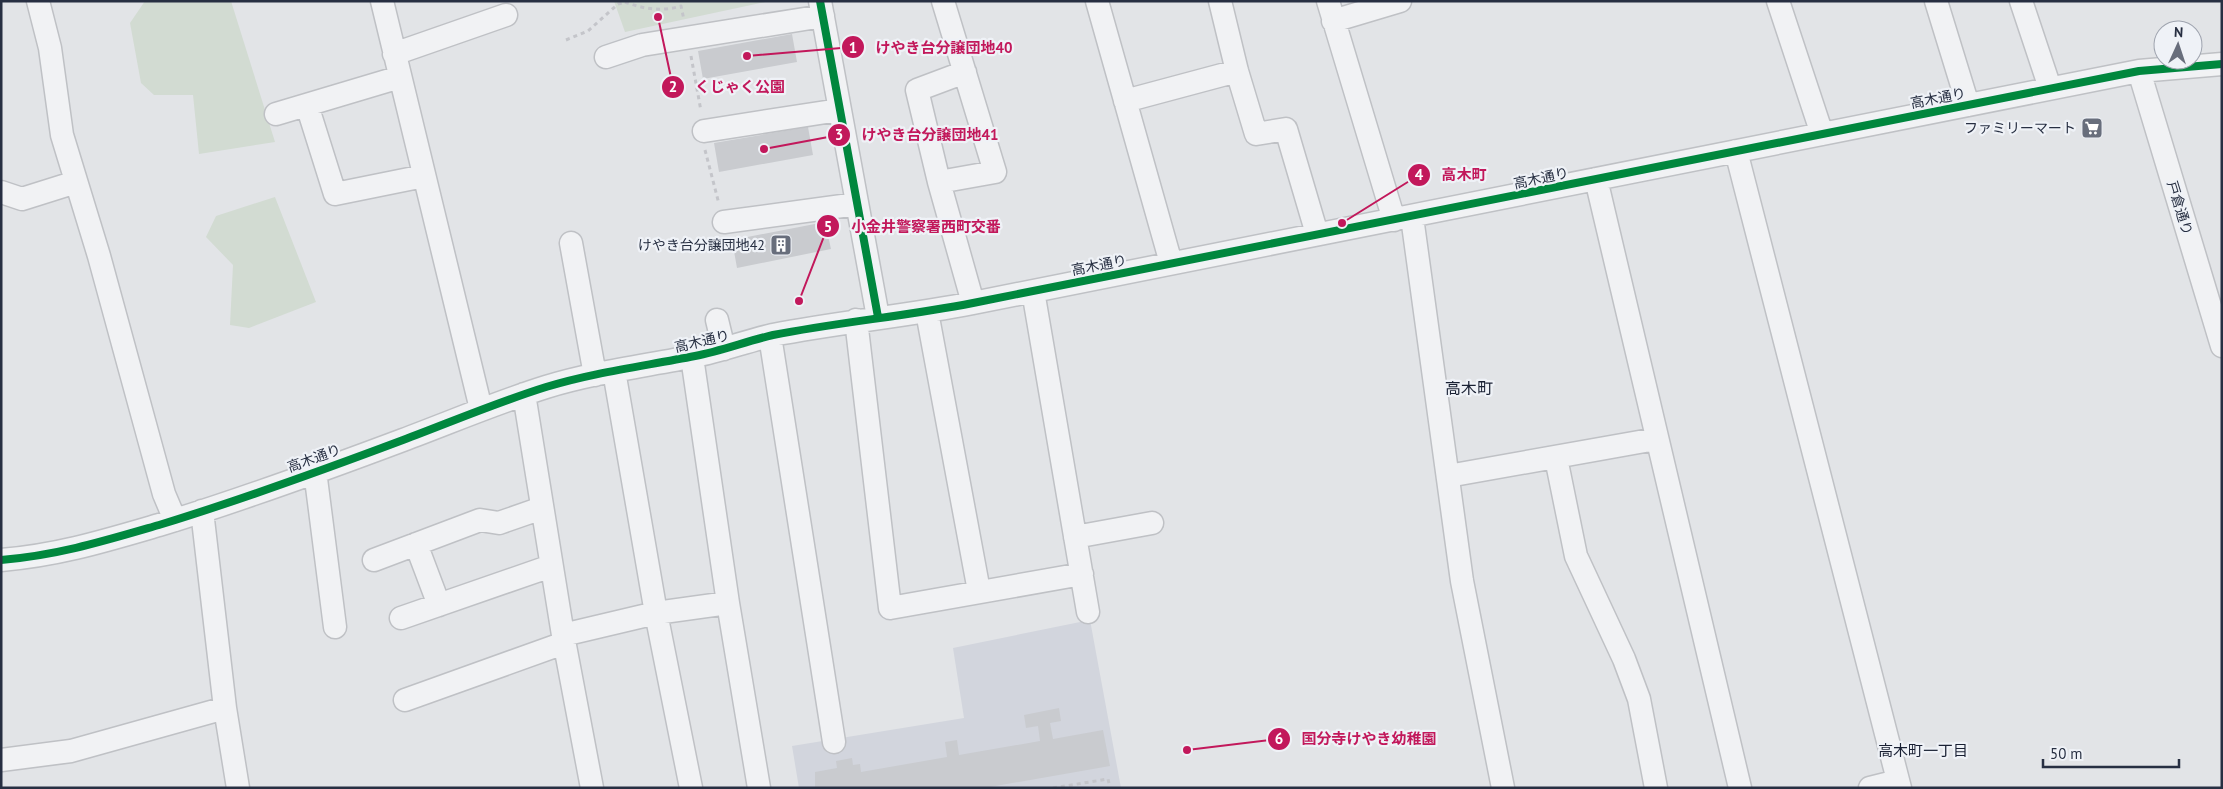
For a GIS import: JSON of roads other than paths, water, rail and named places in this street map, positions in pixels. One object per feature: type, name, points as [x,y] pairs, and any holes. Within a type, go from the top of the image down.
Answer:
[{"type":"street","points":[[38,1],[50,48],[62,135],[164,494],[175,520]]},
{"type":"street","points":[[382,1],[481,409]]},
{"type":"street","points":[[938,182],[995,172],[943,1]]},
{"type":"street","points":[[1097,1],[1171,263]]},
{"type":"street","points":[[1220,1],[1237,71],[1256,134],[1286,129],[1317,234]]},
{"type":"street","points":[[1400,1],[1330,11],[1403,219],[1448,476],[1462,581],[1503,788]]},
{"type":"street","points":[[1778,1],[1822,134]]},
{"type":"street","points":[[1936,1],[1968,105]]},
{"type":"street","points":[[2021,1],[2050,88]]},
{"type":"street","points":[[606,57],[642,45],[688,38],[821,9],[878,317]]},
{"type":"street","points":[[394,54],[506,15]]},
{"type":"street","name":"高木通り","points":[[1,560],[39,557],[77,549],[175,520],[524,394],[604,373],[692,357],[770,336],[856,320],[898,317],[928,312],[2139,71],[2222,64]]},
{"type":"street","points":[[1125,101],[1237,71]]},
{"type":"street","name":"戸倉通り","points":[[2139,71],[2222,346]]},
{"type":"street","points":[[965,72],[917,90],[938,182],[973,303]]},
{"type":"street","points":[[276,114],[400,77]]},
{"type":"street","points":[[308,104],[335,194],[424,176]]},
{"type":"street","points":[[704,131],[840,110]]},
{"type":"street","points":[[1736,151],[1899,784],[1870,788]]},
{"type":"street","points":[[1596,179],[1740,788]]},
{"type":"street","points":[[1,192],[22,199],[76,182]]},
{"type":"street","points":[[724,222],[857,204]]},
{"type":"street","points":[[570,243],[604,373],[656,613],[691,788]]},
{"type":"street","points":[[1033,291],[1088,612]]},
{"type":"street","points":[[928,312],[979,591]]},
{"type":"street","points":[[717,320],[724,349]]},
{"type":"street","points":[[856,320],[890,608],[1082,574]]},
{"type":"street","points":[[770,336],[834,742]]},
{"type":"street","points":[[692,357],[728,603],[759,788]]},
{"type":"street","points":[[524,394],[563,639],[592,788]]},
{"type":"street","points":[[1448,476],[1656,439]]},
{"type":"street","points":[[1556,458],[1567,521],[1576,556],[1624,659],[1639,699],[1656,788]]},
{"type":"street","points":[[315,471],[335,627]]},
{"type":"street","points":[[374,560],[480,520],[499,523],[542,508]]},
{"type":"street","points":[[202,511],[225,708],[238,788]]},
{"type":"street","points":[[1075,537],[1152,523]]},
{"type":"street","points":[[416,544],[439,605]]},
{"type":"street","points":[[401,618],[551,566]]},
{"type":"street","points":[[405,700],[563,639],[656,613],[728,603]]},
{"type":"street","points":[[1,760],[71,752],[225,708]]},
{"type":"place","name":"くじゃく公園","points":[[658,17]]},
{"type":"place","name":"けやき台分譲団地40","points":[[747,56]]},
{"type":"place","name":"ファミリーマート","points":[[2092,128]]},
{"type":"place","name":"けやき台分譲団地41","points":[[764,149]]},
{"type":"place","name":"高木町","points":[[1342,223]]},
{"type":"place","name":"けやき台分譲団地42","points":[[781,245]]},
{"type":"place","name":"小金井警察署西町交番","points":[[799,301]]},
{"type":"place","name":"国分寺けやき幼稚園","points":[[1187,750]]},
{"type":"district","name":"高木町","points":[[1469,388]]},
{"type":"district","name":"高木町一丁目","points":[[1923,750]]}]
